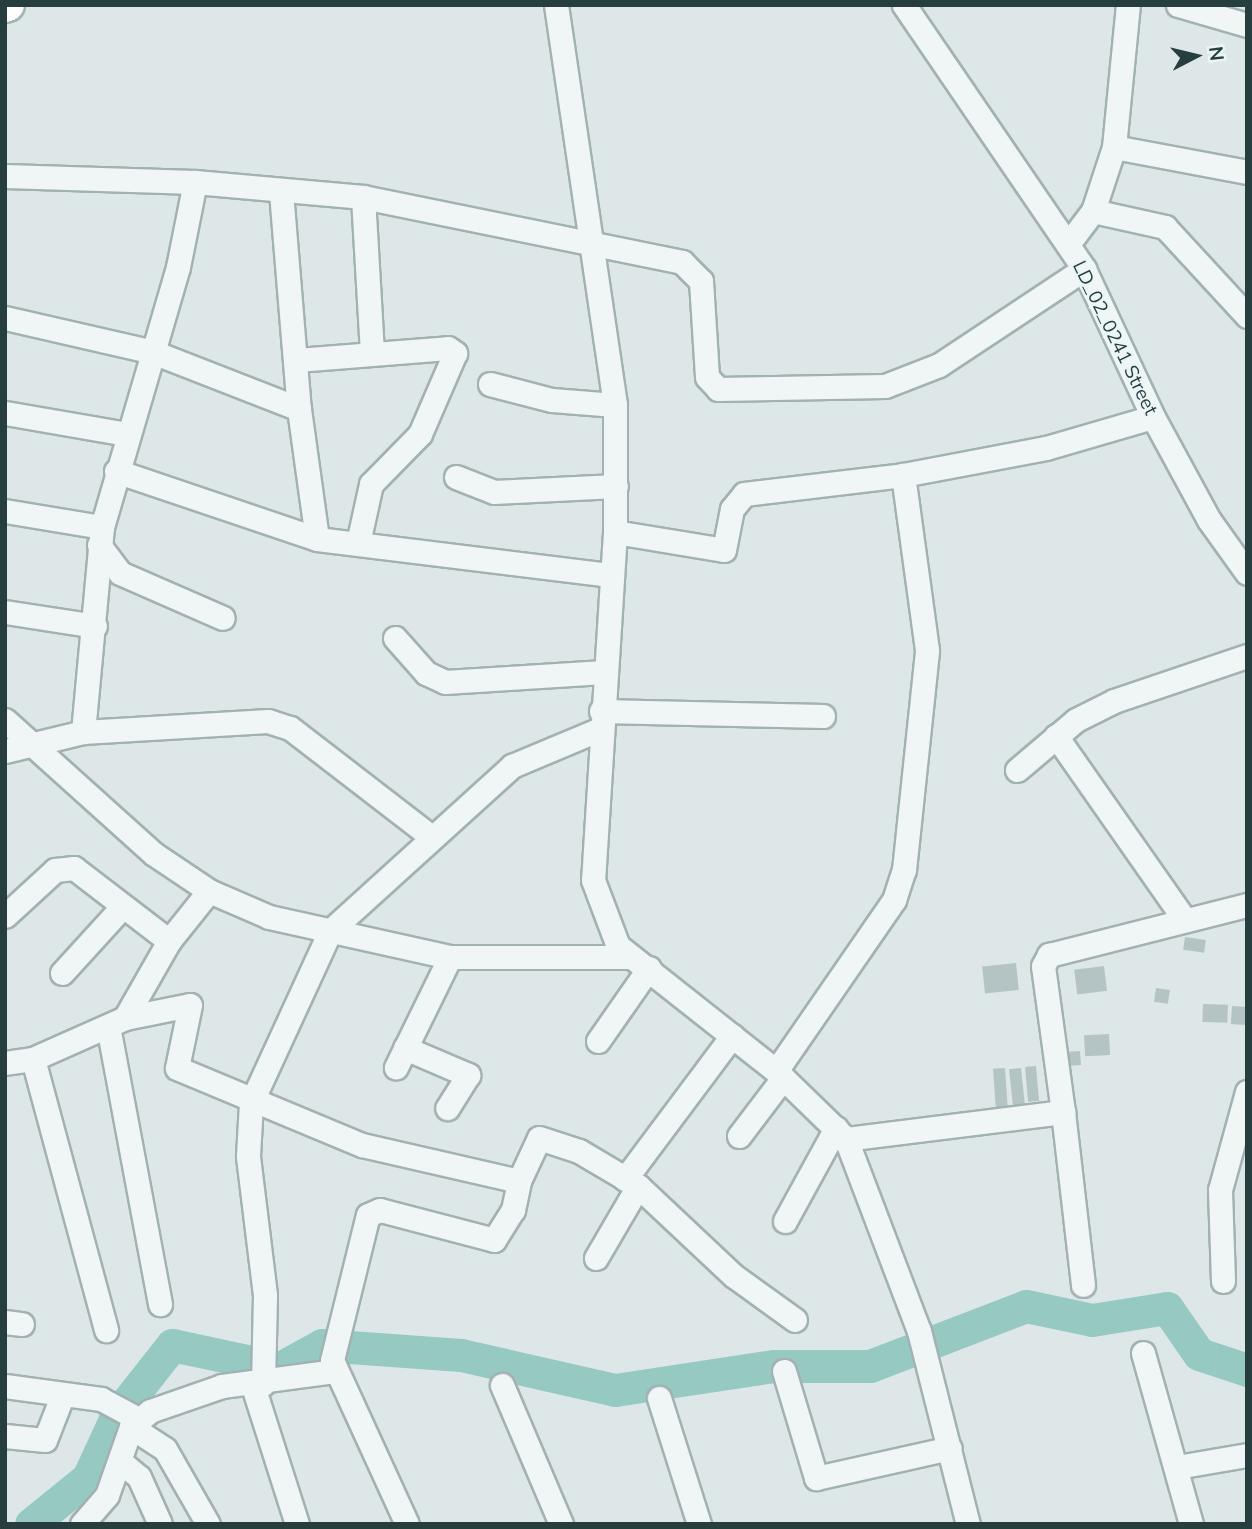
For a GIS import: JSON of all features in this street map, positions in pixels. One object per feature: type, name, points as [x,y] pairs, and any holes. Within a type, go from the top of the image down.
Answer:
[{"type":"street","points":[[556,5],[587,247],[615,405],[615,532],[609,575],[593,880],[609,933],[639,962],[779,1074],[841,1133],[922,1340],[968,1524]]},
{"type":"street","name":"LD_02_0241 Street","points":[[904,5],[1084,269],[1153,417],[1209,520],[1247,573]]},
{"type":"street","points":[[1068,244],[1093,211],[1114,147],[1128,5]]},
{"type":"street","points":[[1178,5],[1247,25]]},
{"type":"street","points":[[1114,147],[1247,172]]},
{"type":"street","points":[[5,176],[195,182],[281,192],[363,197],[587,247],[682,262],[695,271],[701,281],[707,377],[718,389],[885,386],[939,365],[1084,269]]},
{"type":"street","points":[[83,732],[95,626],[100,536],[126,434],[153,352],[195,182]]},
{"type":"street","points":[[281,192],[297,360],[299,410],[317,539]]},
{"type":"street","points":[[363,197],[372,353]]},
{"type":"street","points":[[1093,211],[1166,227],[1247,316]]},
{"type":"street","points":[[5,318],[153,352],[299,410]]},
{"type":"street","points":[[297,360],[448,348],[454,359],[420,435],[371,484],[358,543]]},
{"type":"street","points":[[490,384],[552,400],[615,405]]},
{"type":"street","points":[[5,413],[126,434]]},
{"type":"street","points":[[615,532],[724,550],[732,509],[744,494],[903,475],[1046,448],[1153,417]]},
{"type":"street","points":[[116,471],[317,539],[609,575]]},
{"type":"street","points":[[739,1136],[894,900],[904,870],[928,650],[903,475]]},
{"type":"street","points":[[456,477],[494,492],[616,486]]},
{"type":"street","points":[[5,510],[100,536],[120,573],[223,618]]},
{"type":"street","points":[[5,612],[95,626]]},
{"type":"street","points":[[395,638],[426,673],[444,682],[604,672]]},
{"type":"street","points":[[1017,770],[1056,736],[1114,701],[1247,656]]},
{"type":"street","points":[[297,1524],[259,1372],[265,1295],[248,1156],[251,1103],[330,931],[430,836],[512,766],[600,720],[822,716]]},
{"type":"street","points":[[5,720],[154,853],[209,891],[269,918],[450,957],[639,962]]},
{"type":"street","points":[[5,751],[34,747],[83,732],[268,721],[290,728],[430,836]]},
{"type":"street","points":[[1056,736],[1185,920]]},
{"type":"street","points":[[5,916],[65,866],[169,942]]},
{"type":"street","points":[[160,1304],[116,1022],[169,942],[209,891]]},
{"type":"street","points":[[1083,1285],[1045,960],[1064,949],[1247,905]]},
{"type":"street","points":[[62,973],[122,907]]},
{"type":"street","points":[[447,1108],[468,1075],[401,1057],[450,957]]},
{"type":"street","points":[[598,1041],[639,962]]},
{"type":"street","points":[[5,1063],[33,1059],[116,1022],[190,1005],[177,1068],[251,1103],[362,1145],[519,1181]]},
{"type":"street","points":[[596,1258],[631,1182],[732,1036]]},
{"type":"street","points":[[33,1059],[106,1330]]},
{"type":"street","points":[[1223,1282],[1220,1190],[1247,1092]]},
{"type":"street","points":[[841,1133],[1063,1112]]},
{"type":"street","points":[[785,1221],[841,1133]]},
{"type":"street","points":[[407,1524],[333,1361],[336,1325],[372,1210],[494,1240],[513,1210],[519,1181],[535,1143],[546,1137],[631,1182],[734,1276],[795,1320]]},
{"type":"street","points":[[1143,1353],[1191,1524]]},
{"type":"street","points":[[82,1524],[107,1495],[121,1462],[133,1420],[190,1394],[259,1372],[333,1361]]},
{"type":"street","points":[[784,1371],[816,1478],[950,1448]]},
{"type":"street","points":[[502,1385],[561,1524]]},
{"type":"street","points":[[5,1386],[101,1399],[133,1420],[165,1449],[208,1524]]},
{"type":"street","points":[[5,1436],[45,1440],[63,1394]]},
{"type":"street","points":[[659,1398],[699,1524]]},
{"type":"street","points":[[1177,1467],[1247,1455]]},
{"type":"street","points":[[121,1462],[139,1477],[160,1524]]},
{"type":"building","points":[[1185,937],[1206,940],[1204,953],[1183,950]]},
{"type":"building","points":[[1016,963],[1019,990],[985,993],[982,967]]},
{"type":"building","points":[[1104,966],[1107,991],[1077,994],[1074,970]]},
{"type":"building","points":[[1156,988],[1170,990],[1168,1004],[1154,1002]]},
{"type":"building","points":[[1203,1004],[1228,1005],[1227,1023],[1202,1022]]},
{"type":"building","points":[[1232,1006],[1247,1007],[1246,1025],[1231,1024]]},
{"type":"building","points":[[1109,1034],[1110,1055],[1085,1056],[1084,1035]]},
{"type":"building","points":[[1080,1051],[1081,1065],[1062,1066],[1061,1052]]},
{"type":"building","points":[[1036,1066],[1039,1101],[1028,1102],[1025,1067]]},
{"type":"building","points":[[1005,1068],[1008,1109],[996,1110],[993,1069]]},
{"type":"building","points":[[1021,1068],[1025,1104],[1013,1105],[1009,1069]]},
{"type":"waterway","points":[[31,1524],[88,1478],[117,1415],[172,1345],[280,1368],[322,1345],[461,1355],[615,1390],[774,1366],[870,1366],[1026,1306],[1092,1320],[1167,1308],[1199,1354],[1247,1370]]}]
